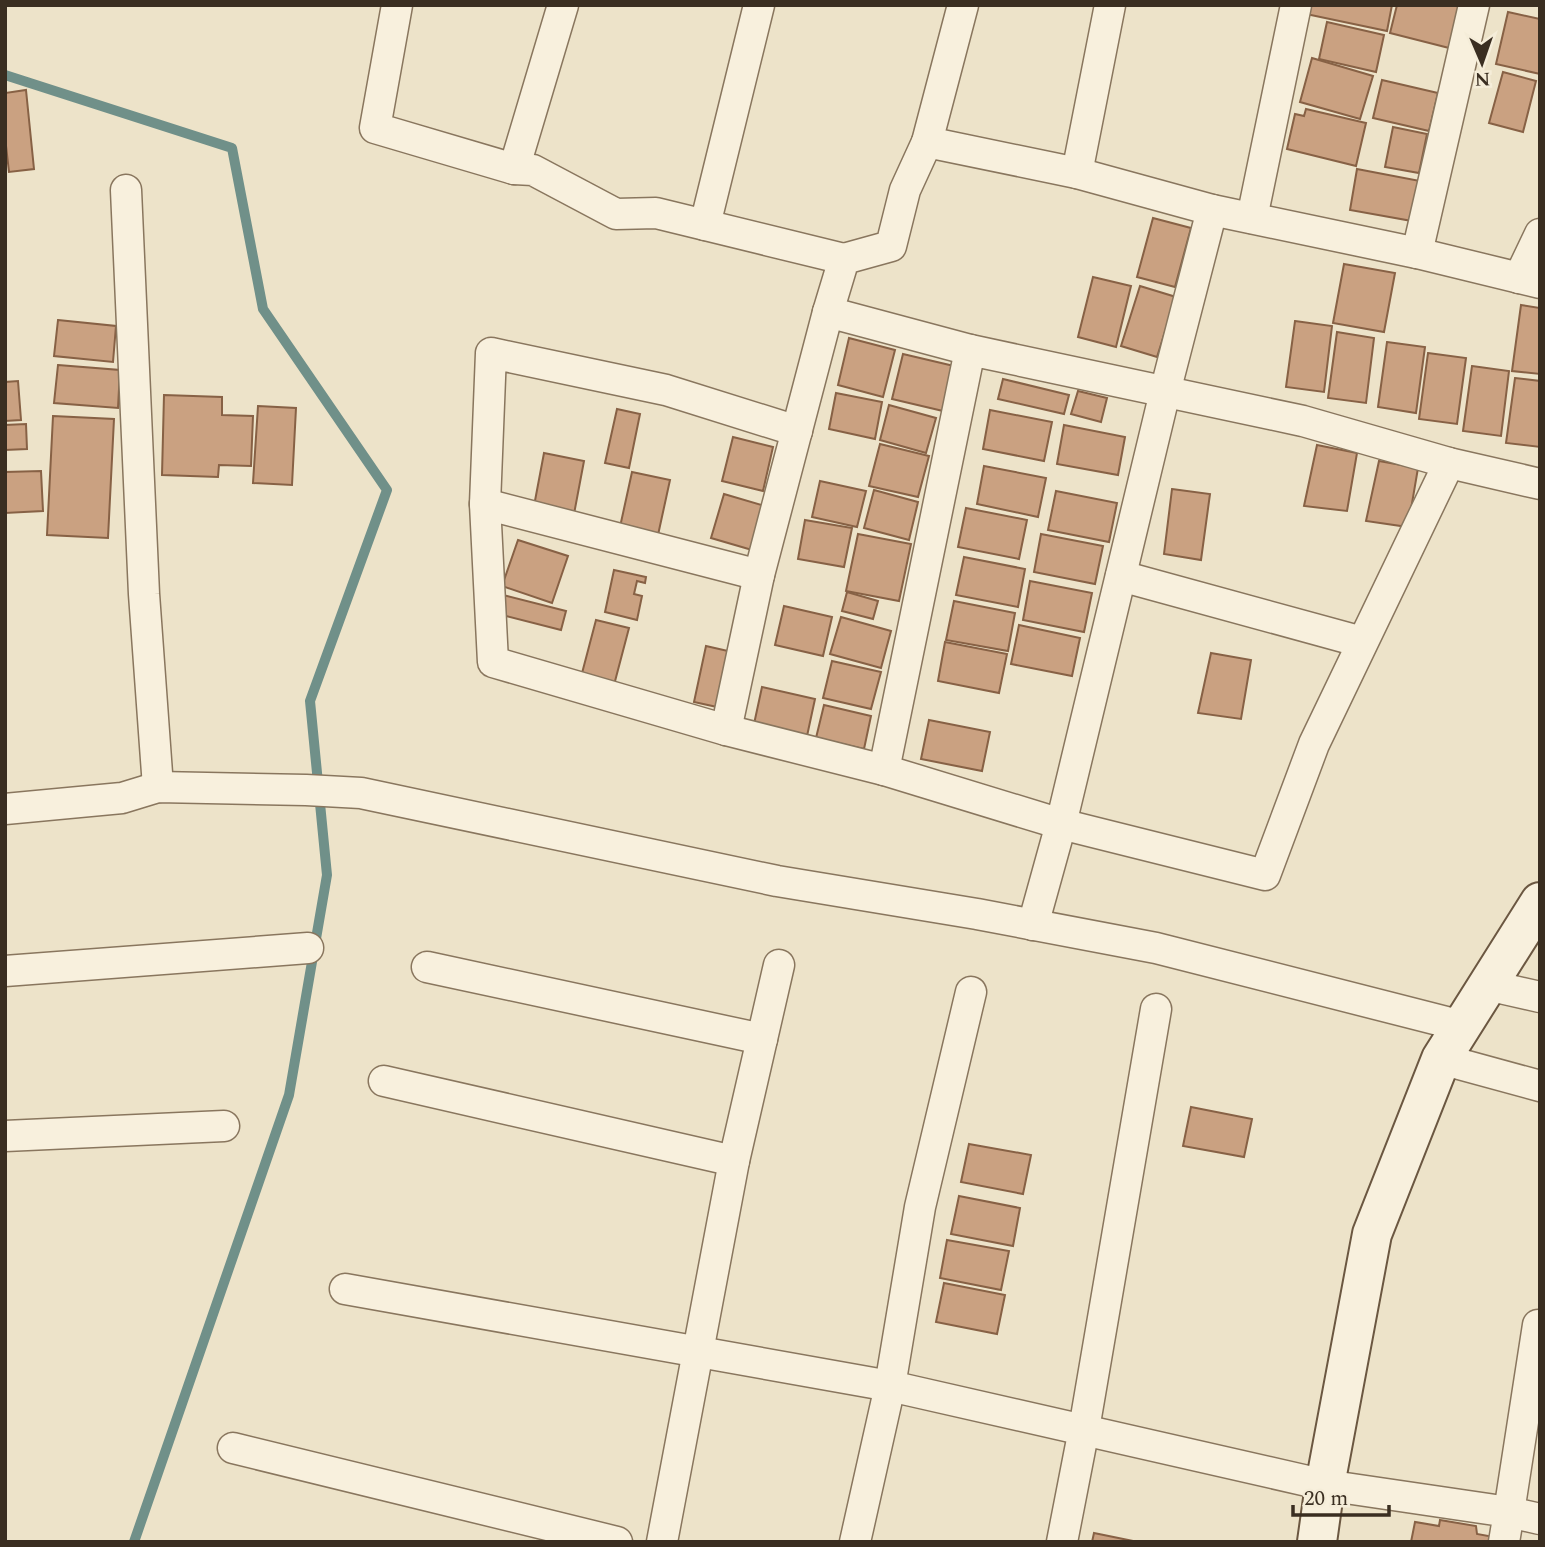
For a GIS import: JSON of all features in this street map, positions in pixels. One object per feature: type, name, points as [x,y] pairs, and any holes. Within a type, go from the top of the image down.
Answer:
[{"type":"street","points":[[397,5],[375,128],[514,169],[533,170],[616,214],[656,213],[844,259],[891,246],[905,190],[927,142],[963,5]]},
{"type":"street","points":[[514,169],[563,5]]},
{"type":"street","points":[[705,225],[759,5]]},
{"type":"street","points":[[1077,173],[1110,5]]},
{"type":"street","points":[[1252,218],[1296,5]]},
{"type":"street","points":[[1417,253],[1474,5]]},
{"type":"street","points":[[927,142],[1077,173],[1212,209],[1529,280],[1540,234]]},
{"type":"street","points":[[126,190],[144,594],[158,787]]},
{"type":"street","points":[[1033,925],[1061,824],[1212,209]]},
{"type":"street","points":[[726,730],[759,575],[844,259]]},
{"type":"street","points":[[828,312],[970,350],[1303,421],[1450,463],[1540,484]]},
{"type":"street","points":[[884,770],[970,350]]},
{"type":"street","points":[[796,432],[666,390],[491,353],[485,504],[493,662],[726,730],[884,770],[1061,824],[1265,875],[1314,744],[1450,463]]},
{"type":"street","points":[[485,504],[759,575]]},
{"type":"street","points":[[1121,576],[1362,642]]},
{"type":"street","points":[[5,809],[122,798],[158,787],[360,793],[777,881],[1156,948],[1462,1026]]},
{"type":"street","points":[[1317,1542],[1325,1485],[1373,1234],[1441,1059],[1540,902]]},
{"type":"street","points":[[5,971],[308,948]]},
{"type":"street","points":[[662,1542],[734,1161],[779,965]]},
{"type":"street","points":[[427,967],[762,1039]]},
{"type":"street","points":[[1487,985],[1540,998]]},
{"type":"street","points":[[855,1542],[890,1386],[920,1207],[971,992]]},
{"type":"street","points":[[1062,1542],[1156,1009]]},
{"type":"street","points":[[1441,1059],[1540,1087]]},
{"type":"street","points":[[384,1081],[734,1161]]},
{"type":"street","points":[[5,1136],[224,1126]]},
{"type":"street","points":[[345,1289],[890,1386],[1325,1485],[1540,1519]]},
{"type":"street","points":[[1504,1542],[1539,1323]]},
{"type":"street","points":[[233,1448],[617,1542]]},
{"type":"building","points":[[1308,5],[1392,5],[1387,31],[1306,14]]},
{"type":"building","points":[[1397,5],[1464,5],[1453,49],[1390,33]]},
{"type":"building","points":[[1508,12],[1540,19],[1540,74],[1496,64]]},
{"type":"building","points":[[1327,22],[1384,35],[1376,72],[1319,59]]},
{"type":"building","points":[[1312,58],[1373,76],[1360,119],[1300,102]]},
{"type":"building","points":[[1503,72],[1536,81],[1523,132],[1489,123]]},
{"type":"building","points":[[1382,80],[1438,93],[1429,131],[1373,118]]},
{"type":"building","points":[[26,90],[34,169],[9,172],[5,137],[5,93]]},
{"type":"building","points":[[1306,109],[1366,123],[1356,166],[1287,149],[1295,114],[1304,116]]},
{"type":"building","points":[[1393,127],[1427,134],[1419,173],[1385,167]]},
{"type":"building","points":[[1357,169],[1420,181],[1412,221],[1350,210]]},
{"type":"building","points":[[1153,218],[1191,228],[1175,287],[1137,277]]},
{"type":"building","points":[[1344,264],[1395,273],[1384,332],[1333,323]]},
{"type":"building","points":[[1093,277],[1131,286],[1116,347],[1078,337]]},
{"type":"building","points":[[1140,286],[1176,297],[1157,357],[1121,346]]},
{"type":"building","points":[[1521,305],[1540,308],[1540,374],[1512,371]]},
{"type":"building","points":[[58,320],[116,326],[113,362],[54,356]]},
{"type":"building","points":[[1295,321],[1332,326],[1324,392],[1286,387]]},
{"type":"building","points":[[1337,332],[1374,338],[1366,403],[1328,398]]},
{"type":"building","points":[[849,338],[895,350],[883,397],[838,385]]},
{"type":"building","points":[[1387,342],[1425,347],[1416,413],[1378,407]]},
{"type":"building","points":[[1428,353],[1466,358],[1457,424],[1419,419]]},
{"type":"building","points":[[903,354],[954,366],[943,411],[892,399]]},
{"type":"building","points":[[58,365],[120,370],[118,408],[54,403]]},
{"type":"building","points":[[1472,366],[1509,371],[1501,436],[1463,431]]},
{"type":"building","points":[[1515,378],[1540,381],[1540,447],[1506,443]]},
{"type":"building","points":[[1003,379],[1069,395],[1064,414],[998,399]]},
{"type":"building","points":[[18,381],[21,420],[5,421],[5,382]]},
{"type":"building","points":[[1078,391],[1107,398],[1101,422],[1071,414]]},
{"type":"building","points":[[836,393],[882,402],[875,439],[829,429]]},
{"type":"building","points":[[164,395],[222,397],[222,415],[253,416],[251,466],[219,465],[218,477],[162,475]]},
{"type":"building","points":[[889,405],[936,418],[926,453],[880,440]]},
{"type":"building","points":[[258,406],[296,408],[292,485],[253,483]]},
{"type":"building","points":[[617,409],[640,414],[629,468],[605,463]]},
{"type":"building","points":[[990,410],[1052,422],[1044,461],[983,449]]},
{"type":"building","points":[[53,416],[114,419],[108,538],[47,535]]},
{"type":"building","points":[[26,424],[27,449],[5,450],[5,425]]},
{"type":"building","points":[[1064,425],[1125,437],[1118,475],[1057,464]]},
{"type":"building","points":[[733,437],[773,447],[763,491],[722,481]]},
{"type":"building","points":[[880,444],[929,456],[918,497],[869,486]]},
{"type":"building","points":[[1317,445],[1357,453],[1347,511],[1304,506]]},
{"type":"building","points":[[544,453],[584,461],[574,514],[534,506]]},
{"type":"building","points":[[1379,461],[1418,468],[1408,527],[1366,521]]},
{"type":"building","points":[[984,466],[1046,478],[1038,517],[977,504]]},
{"type":"building","points":[[41,471],[43,511],[5,513],[5,472]]},
{"type":"building","points":[[632,472],[670,480],[658,535],[620,527]]},
{"type":"building","points":[[820,481],[866,491],[857,527],[812,517]]},
{"type":"building","points":[[1172,489],[1210,494],[1201,560],[1164,554]]},
{"type":"building","points":[[874,490],[918,502],[909,540],[864,528]]},
{"type":"building","points":[[1056,491],[1117,503],[1109,542],[1048,530]]},
{"type":"building","points":[[724,494],[765,506],[752,550],[711,538]]},
{"type":"building","points":[[966,508],[1027,520],[1019,559],[958,547]]},
{"type":"building","points":[[805,520],[852,528],[844,567],[798,559]]},
{"type":"building","points":[[858,534],[911,544],[899,601],[846,591]]},
{"type":"building","points":[[1041,534],[1103,546],[1095,584],[1034,572]]},
{"type":"building","points":[[518,540],[568,556],[552,603],[502,586]]},
{"type":"building","points":[[964,557],[1025,569],[1018,607],[956,595]]},
{"type":"building","points":[[614,570],[646,577],[645,583],[637,581],[634,594],[642,596],[637,620],[605,612]]},
{"type":"building","points":[[1030,581],[1092,593],[1084,632],[1023,620]]},
{"type":"building","points":[[847,592],[878,601],[873,619],[842,611]]},
{"type":"building","points":[[503,595],[566,611],[561,630],[498,614]]},
{"type":"building","points":[[954,601],[1015,613],[1008,651],[946,640]]},
{"type":"building","points":[[784,606],[832,617],[823,656],[775,645]]},
{"type":"building","points":[[841,617],[891,631],[881,668],[830,654]]},
{"type":"building","points":[[596,620],[629,628],[614,685],[581,677]]},
{"type":"building","points":[[1019,625],[1080,638],[1072,676],[1011,664]]},
{"type":"building","points":[[945,642],[1007,654],[999,693],[938,681]]},
{"type":"building","points":[[706,646],[728,651],[717,707],[694,702]]},
{"type":"building","points":[[1211,653],[1251,660],[1241,719],[1198,713]]},
{"type":"building","points":[[832,661],[881,672],[871,709],[823,698]]},
{"type":"building","points":[[762,687],[815,699],[807,736],[754,724]]},
{"type":"building","points":[[824,705],[871,716],[864,749],[816,738]]},
{"type":"building","points":[[929,720],[990,732],[982,771],[921,759]]},
{"type":"building","points":[[1191,1107],[1252,1119],[1244,1157],[1183,1146]]},
{"type":"building","points":[[969,1144],[1031,1155],[1023,1194],[961,1182]]},
{"type":"building","points":[[959,1196],[1020,1208],[1013,1246],[951,1234]]},
{"type":"building","points":[[947,1240],[1009,1251],[1001,1290],[940,1278]]},
{"type":"building","points":[[944,1283],[1005,1295],[997,1334],[936,1322]]},
{"type":"building","points":[[1440,1520],[1476,1526],[1477,1534],[1494,1537],[1493,1542],[1411,1542],[1415,1522],[1439,1526]]},
{"type":"building","points":[[1094,1533],[1138,1542],[1092,1542]]},
{"type":"waterway","points":[[5,75],[232,148],[263,309],[387,490],[310,701],[327,875],[289,1095],[134,1542]]}]
